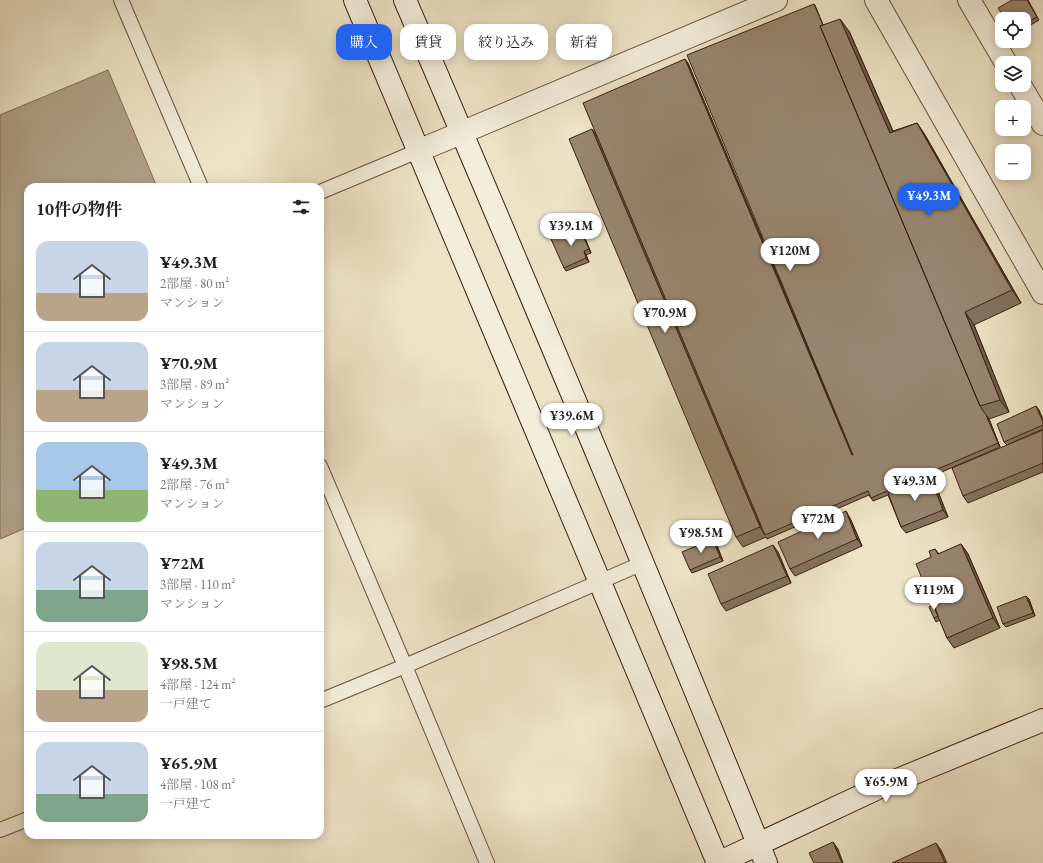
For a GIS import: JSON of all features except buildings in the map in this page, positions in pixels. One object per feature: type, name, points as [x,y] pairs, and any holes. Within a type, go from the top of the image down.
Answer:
[{"type":"street","points":[[355,0],[718,863],[762,853],[878,788],[1043,720]]},
{"type":"street","points":[[405,0],[643,563],[762,853]]},
{"type":"street","points":[[418,151],[776,0]]},
{"type":"street","points":[[876,0],[1043,293]]},
{"type":"street","points":[[969,0],[1002,56]]},
{"type":"street","points":[[1024,92],[1041,119]]},
{"type":"lane","points":[[121,0],[199,183]]},
{"type":"lane","points":[[324,190],[418,151]]},
{"type":"lane","points":[[324,475],[487,863]]},
{"type":"lane","points":[[324,699],[643,563]]},
{"type":"lane","points":[[0,830],[24,821]]},
{"type":"shaded area","points":[[108,70],[155,183],[24,183],[24,529],[0,539],[0,115]]}]
